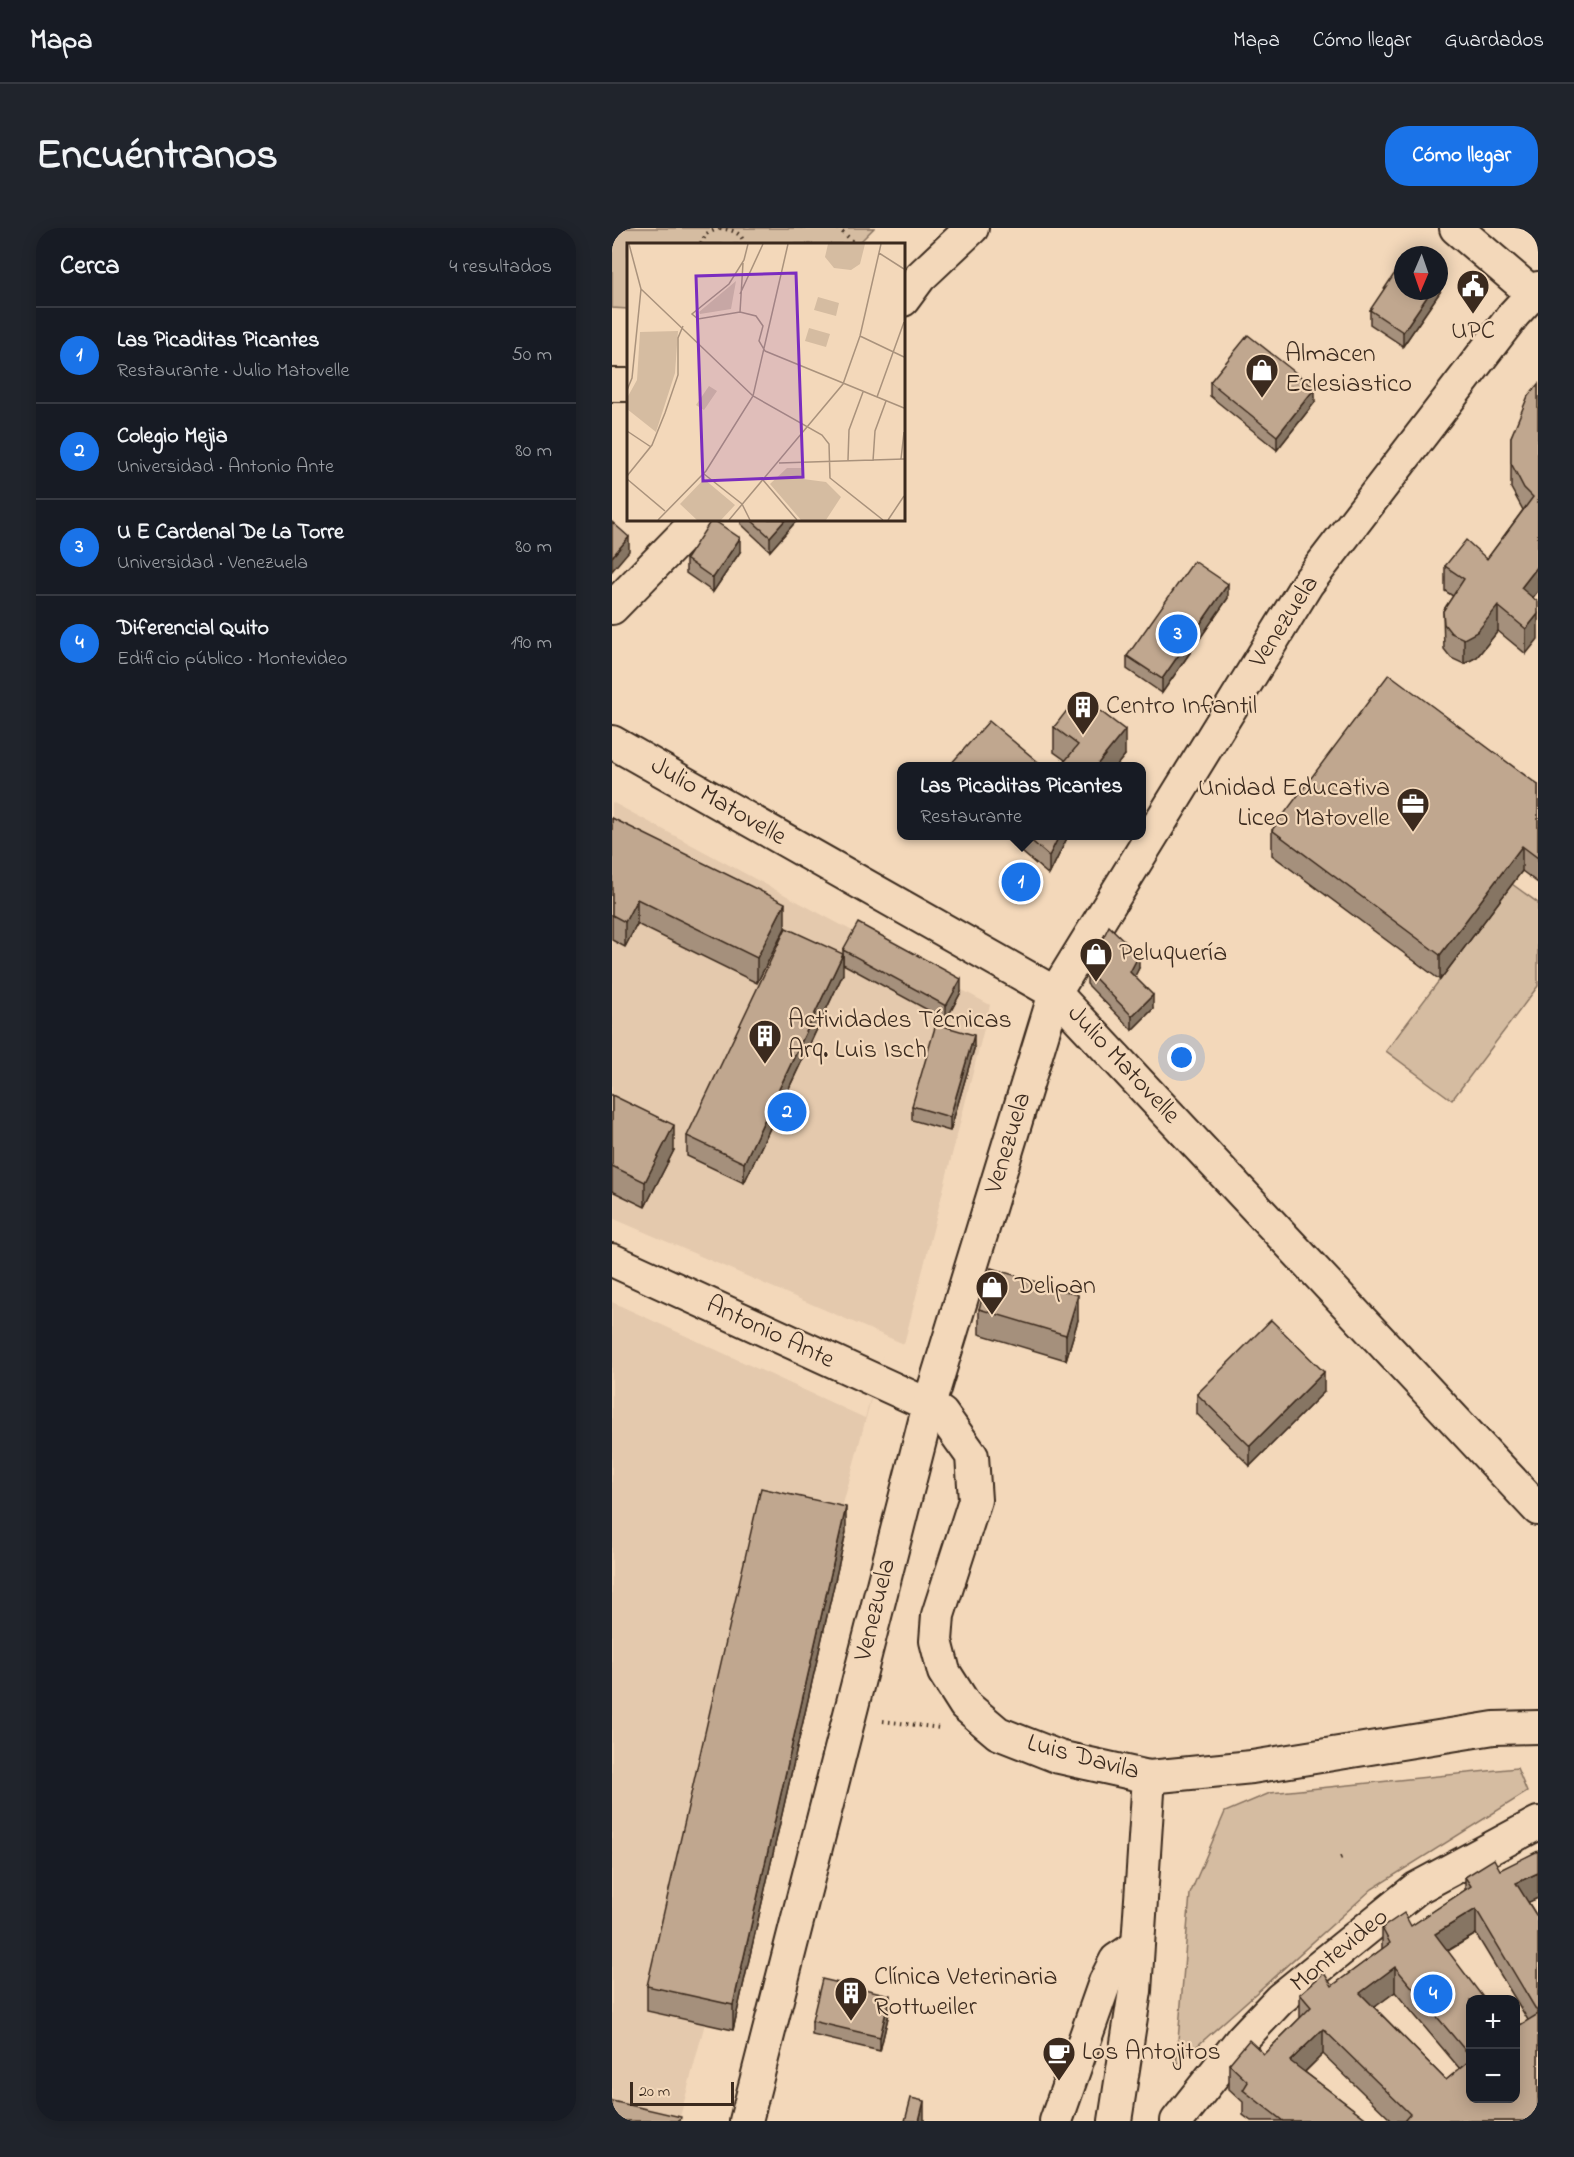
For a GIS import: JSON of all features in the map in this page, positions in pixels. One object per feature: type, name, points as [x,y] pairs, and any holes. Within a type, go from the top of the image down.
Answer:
[{"type":"street","points":[[904,299],[920,277],[972,228]]},
{"type":"street","points":[[1456,228],[1535,291]]},
{"type":"street","name":"Venezuela","points":[[746,2121],[929,1405],[1055,993],[1307,584],[1535,291]]},
{"type":"street","points":[[612,385],[627,386]]},
{"type":"street","points":[[612,608],[698,520]]},
{"type":"street","name":"Julio Matovelle","points":[[612,742],[1055,993],[1538,1509]]},
{"type":"street","name":"Antonio Ante","points":[[612,1260],[929,1405]]},
{"type":"street","name":"Luis Davila","points":[[929,1405],[942,1414],[972,1456],[975,1500],[938,1615],[936,1641],[944,1672],[965,1705],[998,1733],[1059,1757],[1149,1777],[1252,1767],[1494,1728],[1538,1727]]},
{"type":"street","points":[[1115,2121],[1135,1991],[1149,1777]]},
{"type":"street","name":"Montevideo","points":[[1177,2121],[1242,2039],[1288,1992],[1417,1888],[1538,1823]]},
{"type":"street","points":[[1056,2121],[1105,1982],[1116,1960],[1137,1946]]},
{"type":"path","points":[[702,243],[706,234],[719,228],[733,230],[744,243]]},
{"type":"path","points":[[838,228],[855,243]]},
{"type":"path","points":[[881,1721],[947,1728]]},
{"type":"path","points":[[1340,1858],[1346,1856]]},
{"type":"shaded area","points":[[612,228],[874,228],[859,243],[627,243],[627,309],[612,308]]},
{"type":"shaded area","points":[[612,802],[990,1005],[904,1344],[612,1218]]},
{"type":"shaded area","points":[[1512,884],[1538,903],[1538,986],[1452,1100],[1386,1051]]},
{"type":"shaded area","points":[[612,1302],[865,1418],[883,1354],[679,2121],[612,2121]]},
{"type":"shaded area","points":[[1517,1768],[1527,1792],[1372,1889],[1176,2065],[1190,1894],[1225,1812],[1270,1793]]},
{"type":"building","points":[[1394,274],[1394,300],[1425,300],[1403,332],[1370,310]]},
{"type":"building","name":"Almacen Eclesiastico","points":[[1248,335],[1315,388],[1277,436],[1210,382]]},
{"type":"building","points":[[1538,384],[1538,566],[1521,588],[1538,602],[1538,614],[1526,629],[1498,606],[1477,632],[1464,639],[1451,633],[1444,624],[1443,611],[1464,579],[1445,566],[1466,540],[1487,559],[1533,497],[1524,488],[1511,463],[1511,437],[1528,396]]},
{"type":"building","points":[[711,520],[740,538],[713,578],[686,559]]},
{"type":"building","points":[[751,520],[785,520],[770,537]]},
{"type":"building","points":[[612,522],[629,537],[612,557]]},
{"type":"building","points":[[1194,561],[1228,584],[1162,679],[1127,656]]},
{"type":"building","name":"Unidad Educativa Liceo Matovelle","points":[[1389,674],[1538,785],[1538,858],[1522,846],[1440,955],[1272,830]]},
{"type":"building","points":[[1079,695],[1125,730],[1099,762],[1064,762],[1078,745],[1054,727]]},
{"type":"building","points":[[989,721],[1038,762],[953,762]]},
{"type":"building","points":[[612,818],[785,903],[757,958],[637,899],[625,922],[612,915]]},
{"type":"building","points":[[1031,840],[1057,840],[1049,856]]},
{"type":"building","points":[[858,923],[961,979],[946,1006],[843,950]]},
{"type":"building","points":[[1109,926],[1139,955],[1130,972],[1153,995],[1132,1016],[1087,970]]},
{"type":"building","name":"Actividades Técnicas Arq. Luis Isch","points":[[786,928],[843,954],[744,1163],[687,1136]]},
{"type":"building","points":[[936,1024],[974,1035],[950,1117],[912,1106]]},
{"type":"building","points":[[612,1095],[674,1125],[645,1182],[612,1166]]},
{"type":"building","points":[[991,1268],[1078,1295],[1066,1335],[979,1309]]},
{"type":"building","points":[[1271,1320],[1324,1372],[1250,1446],[1197,1394]]},
{"type":"building","points":[[761,1488],[846,1507],[733,2005],[647,1986]]},
{"type":"building","points":[[1538,1851],[1538,1873],[1516,1883],[1538,1918],[1538,2013],[1476,1909],[1435,1934],[1481,1995],[1466,1995],[1466,2051],[1395,1967],[1360,1993],[1446,2080],[1466,2063],[1466,2103],[1520,2103],[1520,2025],[1538,2014],[1538,2121],[1404,2121],[1410,2114],[1323,2029],[1290,2061],[1369,2121],[1283,2121],[1243,2090],[1248,2082],[1229,2064],[1249,2040],[1264,2054],[1311,2007],[1300,1994],[1324,1973],[1332,1986],[1390,1943],[1382,1928],[1404,1913],[1411,1926],[1471,1886],[1465,1877],[1494,1859],[1500,1870]]},
{"type":"building","name":"Clínica Veterinaria Rottweiler","points":[[822,1979],[890,1995],[880,2037],[812,2021]]},
{"type":"building","points":[[911,2098],[924,2101],[919,2121],[905,2121]]},
{"type":"building","points":[[612,2101],[681,2117],[680,2121],[612,2121]]},
{"type":"place","name":"UPC","points":[[1473,315]]},
{"type":"place","name":"Almacen Eclesiastico","points":[[1262,399]]},
{"type":"place","name":"U E Cardenal De La Torre","points":[[1178,634]]},
{"type":"place","name":"Centro Infantil","points":[[1083,736]]},
{"type":"place","name":"Unidad Educativa Liceo Matovelle","points":[[1413,833]]},
{"type":"place","name":"Las Picaditas Picantes","points":[[1021,882]]},
{"type":"place","name":"Peluquería","points":[[1096,983]]},
{"type":"place","name":"Actividades Técnicas Arq. Luis Isch","points":[[765,1065]]},
{"type":"place","name":"Colegio Mejia","points":[[787,1112]]},
{"type":"place","name":"Delipan","points":[[992,1316]]},
{"type":"place","name":"Diferencial Quito","points":[[1433,1994]]},
{"type":"place","name":"Clínica Veterinaria Rottweiler","points":[[851,2022]]},
{"type":"place","name":"Los Antojitos","points":[[1059,2082]]}]
